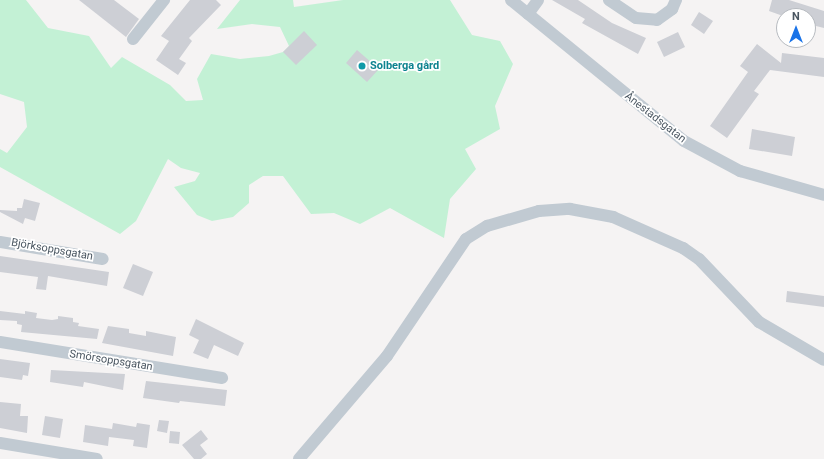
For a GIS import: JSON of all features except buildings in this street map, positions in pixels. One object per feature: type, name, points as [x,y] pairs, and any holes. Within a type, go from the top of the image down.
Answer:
[{"type":"street","points":[[133,39],[164,0]]},
{"type":"street","name":"Ånestadsgatan","points":[[512,0],[684,141],[740,172],[824,194]]},
{"type":"street","points":[[528,14],[538,0]]},
{"type":"street","points":[[609,0],[636,18],[657,20],[672,9],[676,0]]},
{"type":"street","points":[[299,459],[387,356],[466,240],[487,226],[535,212],[570,209],[592,212],[612,217],[683,248],[699,259],[759,322],[824,360]]},
{"type":"street","name":"Björksoppsgatan","points":[[0,242],[103,259]]},
{"type":"street","name":"Smörsoppsgatan","points":[[0,342],[222,378]]},
{"type":"street","points":[[0,443],[97,459]]},
{"type":"green space","points":[[0,0],[26,0],[48,28],[89,36],[111,68],[122,57],[170,85],[186,101],[203,100],[197,79],[211,54],[240,59],[269,56],[283,52],[289,46],[280,27],[252,24],[217,29],[240,0],[293,0],[294,7],[343,0],[450,0],[472,35],[500,41],[513,64],[495,106],[500,129],[465,149],[476,169],[450,199],[444,238],[390,208],[360,224],[334,213],[311,214],[283,176],[263,176],[249,185],[249,203],[233,217],[212,221],[197,215],[174,187],[195,181],[200,173],[181,168],[168,159],[136,221],[120,234],[0,167],[0,149],[7,153],[27,127],[24,102],[0,94]]},
{"type":"place","name":"Solberga gård","points":[[362,66]]}]
